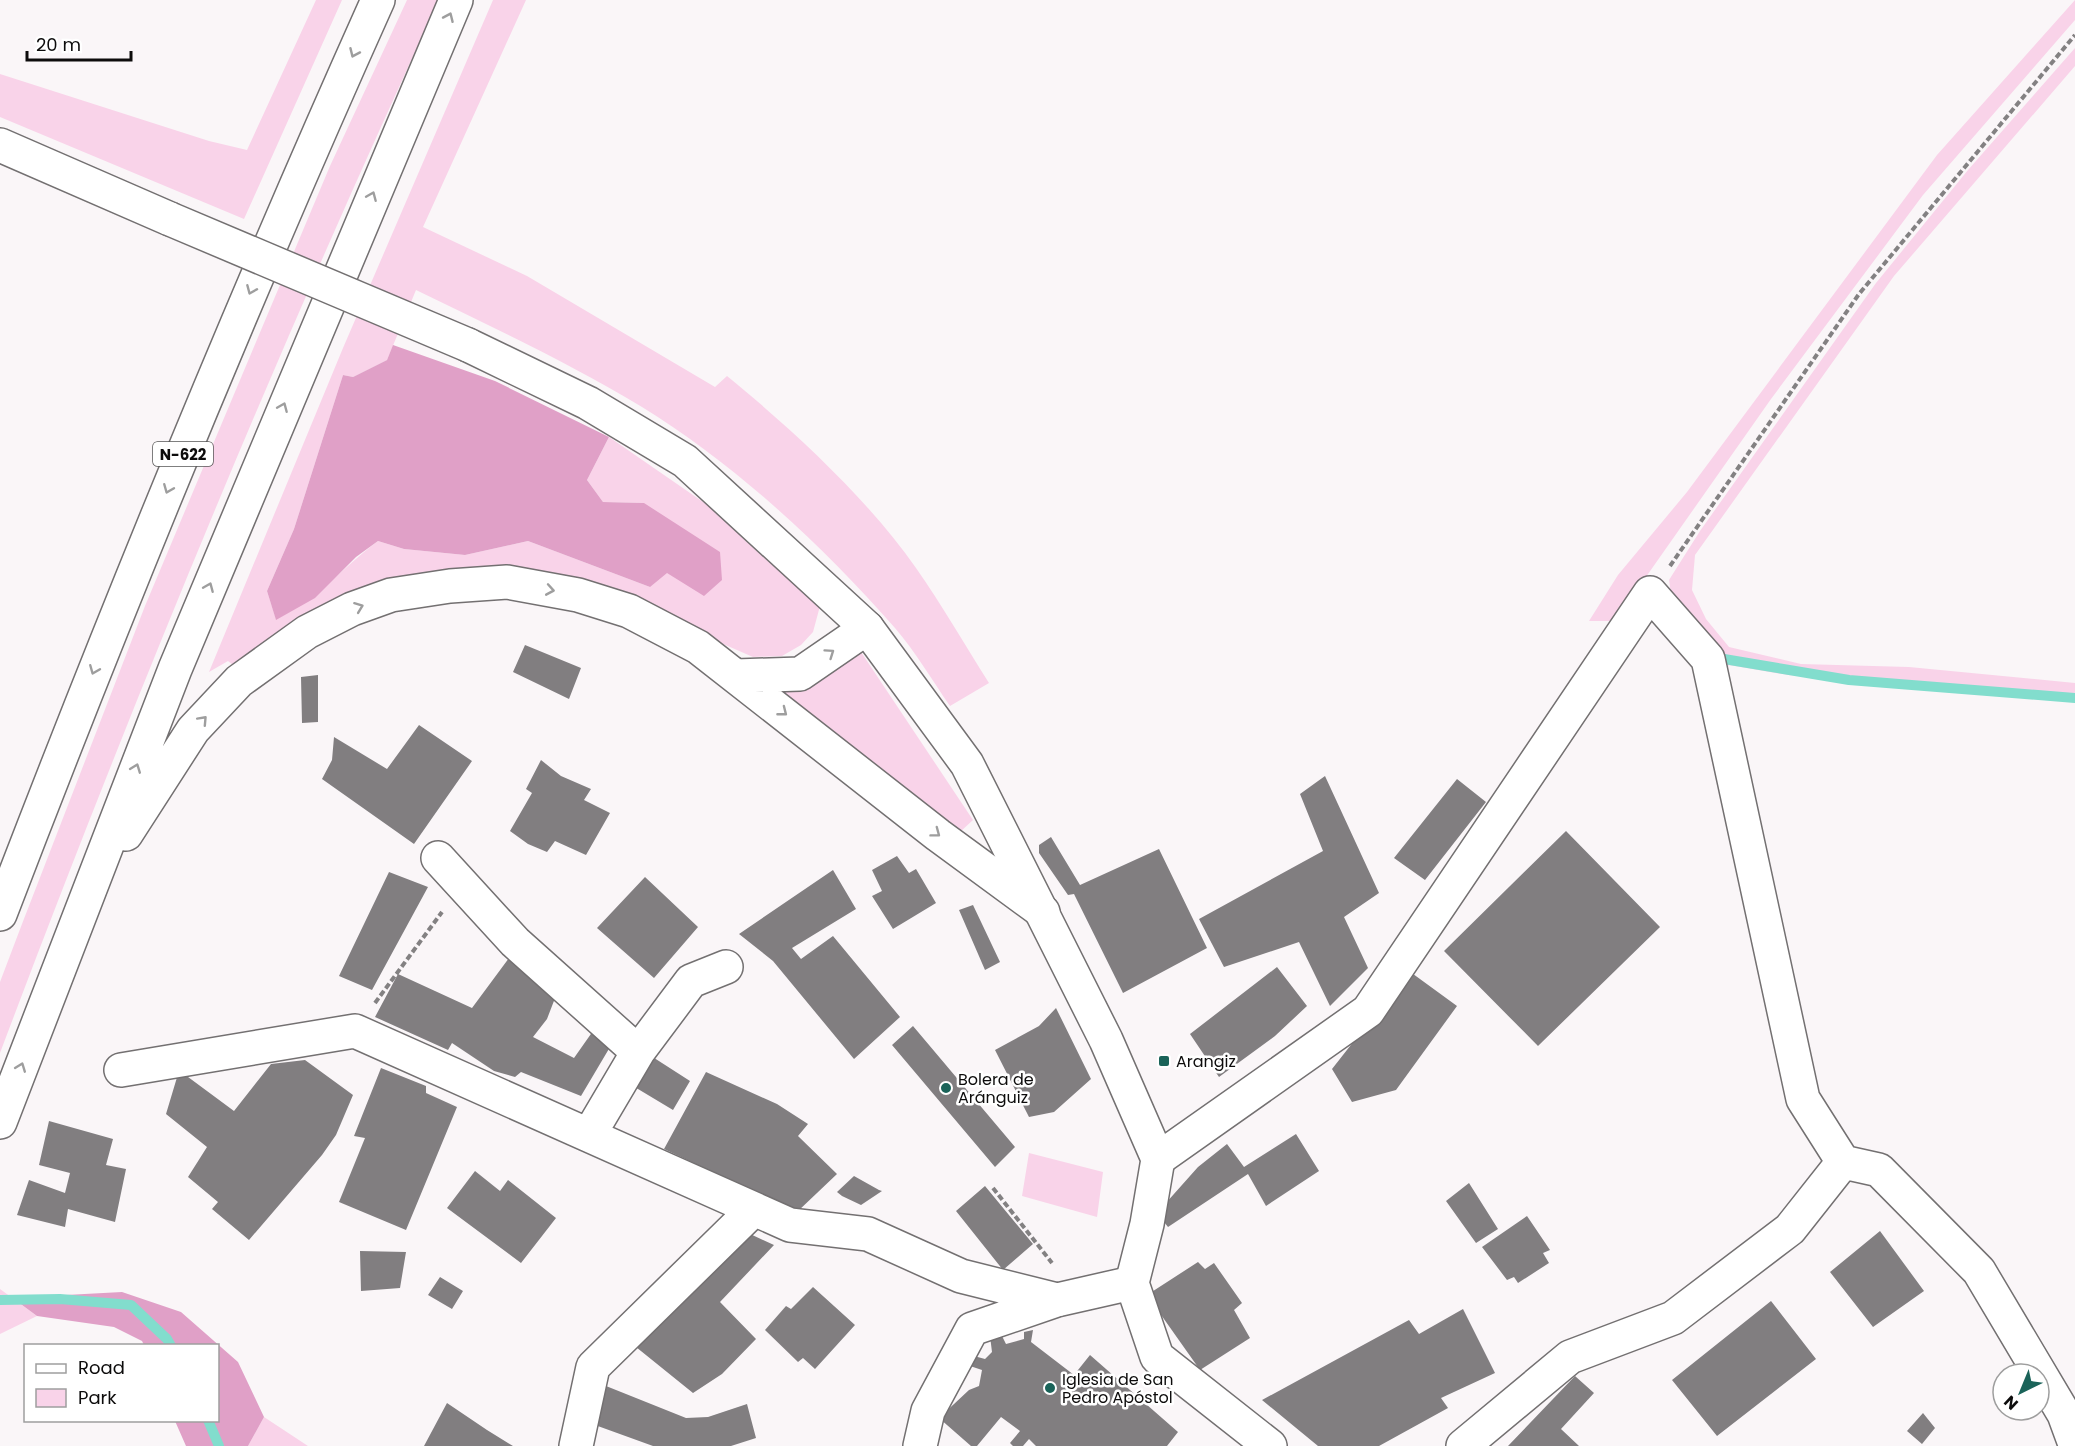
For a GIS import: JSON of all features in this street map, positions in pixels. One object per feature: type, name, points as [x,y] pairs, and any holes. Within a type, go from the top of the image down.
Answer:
[{"type":"main road","name":"N-622","points":[[0,914],[82,700],[230,340],[378,0]]},
{"type":"main road","points":[[0,1122],[175,669],[456,0]]},
{"type":"main road","points":[[0,145],[468,345],[588,403],[685,461],[867,628],[967,764],[1106,1040],[1158,1159],[1147,1224],[1132,1283],[1157,1357],[1270,1446]]},
{"type":"main road","points":[[89,891],[194,730],[239,681],[307,632],[352,609],[391,595],[507,582],[578,595],[629,611],[698,647],[938,835],[1043,912]]},
{"type":"main road","points":[[1158,1159],[1368,1011],[1650,593],[1708,659],[1803,1099],[1844,1162],[1879,1170],[1979,1271],[2064,1414],[2075,1444]]},
{"type":"main road","points":[[736,676],[800,674],[867,628]]},
{"type":"main road","points":[[438,858],[515,942],[638,1052]]},
{"type":"main road","points":[[589,1135],[638,1052],[691,981],[726,967]]},
{"type":"main road","points":[[121,1070],[355,1031],[790,1226],[868,1234],[961,1276],[1069,1297]]},
{"type":"main road","points":[[1463,1446],[1570,1356],[1673,1318],[1790,1229],[1844,1162]]},
{"type":"main road","points":[[576,1446],[593,1367],[754,1209]]},
{"type":"main road","points":[[920,1446],[927,1410],[972,1329],[1069,1297],[1132,1283]]},
{"type":"path","points":[[1650,593],[1859,294],[2075,35]]},
{"type":"path","points":[[355,1031],[420,939],[464,886]]},
{"type":"path","points":[[993,1188],[1062,1275],[1069,1297]]},
{"type":"green space","points":[[316,0],[342,0],[244,219],[0,117],[0,74],[209,141],[247,150]]},
{"type":"green space","points":[[407,0],[439,0],[322,260],[210,522],[103,787],[0,1053],[0,982],[22,924],[145,606],[330,166]]},
{"type":"green space","points":[[493,0],[526,0],[423,227],[527,276],[715,387],[727,376],[803,442],[875,516],[926,582],[989,683],[950,706],[909,646],[867,597],[808,537],[711,454],[642,407],[587,375],[416,290],[387,360],[353,377],[343,375],[294,529],[267,591],[276,619],[317,593],[378,541],[404,549],[465,555],[528,541],[650,587],[644,503],[603,502],[587,480],[609,437],[735,524],[820,606],[813,632],[801,645],[782,656],[753,657],[714,640],[478,572],[239,670],[228,661],[209,672],[343,348]]},
{"type":"green space","points":[[2075,0],[2075,20],[1923,195],[1771,399],[1615,621],[1589,621],[1618,575],[1687,492],[1937,155]]},
{"type":"green space","points":[[2075,48],[2075,66],[1894,276],[1695,555],[1692,590],[1706,619],[1729,647],[1801,664],[1909,667],[2075,683],[2075,697],[1788,675],[1729,665],[1722,680],[1672,601],[1669,580],[1700,531],[1876,283],[1968,170]]},
{"type":"green space","points":[[861,652],[973,820],[960,832],[781,692],[806,682]]},
{"type":"green space","points":[[1029,1153],[1103,1172],[1097,1217],[1022,1196]]},
{"type":"green space","points":[[0,1289],[37,1316],[0,1334]]},
{"type":"green space","points":[[264,1417],[308,1446],[248,1446]]},
{"type":"shaded area","points":[[393,345],[495,381],[609,437],[587,480],[603,502],[644,503],[720,552],[722,580],[704,596],[667,573],[650,587],[528,541],[465,555],[404,549],[378,541],[356,557],[315,598],[276,620],[267,591],[294,529],[343,375],[353,377],[387,360]]},
{"type":"shaded area","points":[[122,1292],[181,1312],[217,1344],[144,1344],[142,1341],[114,1327],[37,1316],[18,1302],[47,1296]]},
{"type":"shaded area","points":[[219,1345],[238,1362],[264,1417],[248,1446],[186,1446],[175,1422],[219,1422]]},
{"type":"building","points":[[525,645],[581,668],[569,699],[513,672]]},
{"type":"building","points":[[318,675],[318,722],[302,723],[301,677]]},
{"type":"building","points":[[419,725],[472,761],[414,844],[322,779],[332,760],[334,737],[387,769]]},
{"type":"building","points":[[541,760],[561,776],[591,789],[584,800],[610,813],[586,855],[555,841],[547,852],[528,844],[510,831],[532,793],[526,789]]},
{"type":"building","points":[[1325,776],[1379,893],[1344,917],[1368,968],[1330,1006],[1299,942],[1224,967],[1199,919],[1323,851],[1300,794]]},
{"type":"building","points":[[1457,779],[1486,802],[1425,880],[1394,858]]},
{"type":"building","points":[[1566,831],[1660,927],[1538,1046],[1444,951]]},
{"type":"building","points":[[1051,837],[1080,885],[1159,849],[1207,948],[1123,993],[1074,894],[1068,895],[1039,853],[1039,845]]},
{"type":"building","points":[[897,856],[909,873],[916,869],[936,903],[893,929],[872,896],[882,891],[872,870]]},
{"type":"building","points":[[833,870],[856,909],[792,948],[801,959],[833,936],[900,1017],[854,1059],[773,961],[739,934]]},
{"type":"building","points":[[389,872],[428,887],[372,990],[339,976]]},
{"type":"building","points":[[645,877],[698,927],[654,978],[597,928]]},
{"type":"building","points":[[973,905],[1000,962],[985,970],[959,910]]},
{"type":"building","points":[[509,958],[557,993],[547,1019],[533,1037],[574,1058],[593,1031],[613,1042],[581,1096],[521,1072],[515,1077],[494,1071],[452,1043],[448,1050],[375,1017],[398,974],[472,1008]]},
{"type":"building","points":[[1277,967],[1307,1006],[1275,1036],[1219,1077],[1190,1034]]},
{"type":"building","points":[[1409,971],[1457,1006],[1396,1090],[1352,1102],[1332,1069]]},
{"type":"building","points":[[1056,1008],[1091,1079],[1054,1112],[1029,1117],[995,1050],[1039,1026]]},
{"type":"building","name":"Bolera de Aránguiz","points":[[913,1026],[1015,1147],[995,1167],[892,1045]]},
{"type":"building","points":[[648,1054],[690,1081],[673,1110],[633,1086]]},
{"type":"building","points":[[305,1060],[353,1095],[336,1135],[322,1155],[249,1240],[212,1209],[218,1202],[188,1177],[207,1147],[166,1114],[178,1074],[184,1074],[234,1111],[271,1064]]},
{"type":"building","points":[[381,1068],[426,1086],[426,1093],[457,1107],[406,1230],[339,1202],[365,1138],[354,1136]]},
{"type":"building","points":[[706,1072],[777,1104],[808,1124],[798,1136],[837,1174],[797,1212],[664,1149]]},
{"type":"building","points":[[49,1121],[113,1139],[106,1165],[126,1169],[115,1222],[68,1209],[65,1227],[17,1215],[29,1180],[65,1193],[70,1173],[39,1165]]},
{"type":"building","points":[[1296,1134],[1319,1171],[1266,1206],[1248,1174],[1168,1227],[1157,1213],[1198,1167],[1227,1144],[1244,1167]]},
{"type":"building","points":[[475,1171],[500,1191],[508,1180],[556,1218],[521,1263],[447,1208]]},
{"type":"building","points":[[854,1176],[882,1191],[861,1205],[837,1192]]},
{"type":"building","points":[[1469,1183],[1498,1229],[1476,1243],[1446,1201]]},
{"type":"building","points":[[985,1186],[1033,1244],[1003,1270],[956,1211]]},
{"type":"building","points":[[1527,1216],[1550,1250],[1543,1253],[1549,1263],[1518,1283],[1514,1277],[1507,1280],[1482,1247]]},
{"type":"building","points":[[1880,1231],[1924,1291],[1873,1327],[1830,1272]]},
{"type":"building","points":[[748,1233],[774,1245],[720,1302],[756,1339],[722,1374],[693,1393],[636,1347]]},
{"type":"building","points":[[360,1251],[406,1252],[400,1288],[361,1291]]},
{"type":"building","points":[[1198,1262],[1205,1269],[1214,1263],[1242,1303],[1234,1310],[1250,1338],[1200,1370],[1147,1295]]},
{"type":"building","points":[[440,1277],[463,1291],[452,1309],[428,1295]]},
{"type":"building","points":[[813,1287],[855,1325],[815,1369],[803,1358],[798,1362],[765,1330],[786,1306],[791,1309]]},
{"type":"building","points":[[1771,1301],[1816,1359],[1717,1436],[1672,1380]]},
{"type":"building","points":[[1463,1309],[1495,1373],[1441,1398],[1448,1408],[1379,1446],[1318,1446],[1262,1400],[1409,1320],[1419,1334]]},
{"type":"building","name":"Iglesia de San Pedro Apóstol","points":[[999,1330],[1006,1344],[1024,1339],[1024,1332],[1033,1330],[1031,1342],[1074,1375],[1090,1355],[1178,1432],[1167,1446],[1036,1446],[1029,1439],[1023,1446],[1013,1446],[1010,1443],[1020,1431],[1001,1417],[977,1446],[971,1446],[939,1418],[969,1390],[979,1386],[982,1370],[970,1366],[974,1356],[985,1359],[992,1352],[990,1336]]},
{"type":"building","points":[[1575,1376],[1594,1393],[1561,1429],[1579,1446],[1508,1446]]},
{"type":"building","points":[[606,1386],[686,1418],[708,1417],[747,1404],[756,1438],[731,1446],[653,1446],[595,1425]]},
{"type":"building","points":[[447,1403],[487,1430],[513,1446],[424,1446]]},
{"type":"building","points":[[1923,1413],[1935,1428],[1922,1444],[1907,1431]]},
{"type":"waterway","points":[[1718,658],[1849,680],[2075,698]]},
{"type":"waterway","points":[[0,1300],[60,1299],[131,1305],[170,1344]]},
{"type":"waterway","points":[[209,1422],[219,1446]]},
{"type":"place","name":"Arangiz","points":[[1164,1061]]},
{"type":"place","name":"Bolera de Aránguiz","points":[[946,1088]]},
{"type":"place","name":"Iglesia de San Pedro Apóstol","points":[[1050,1388]]}]
